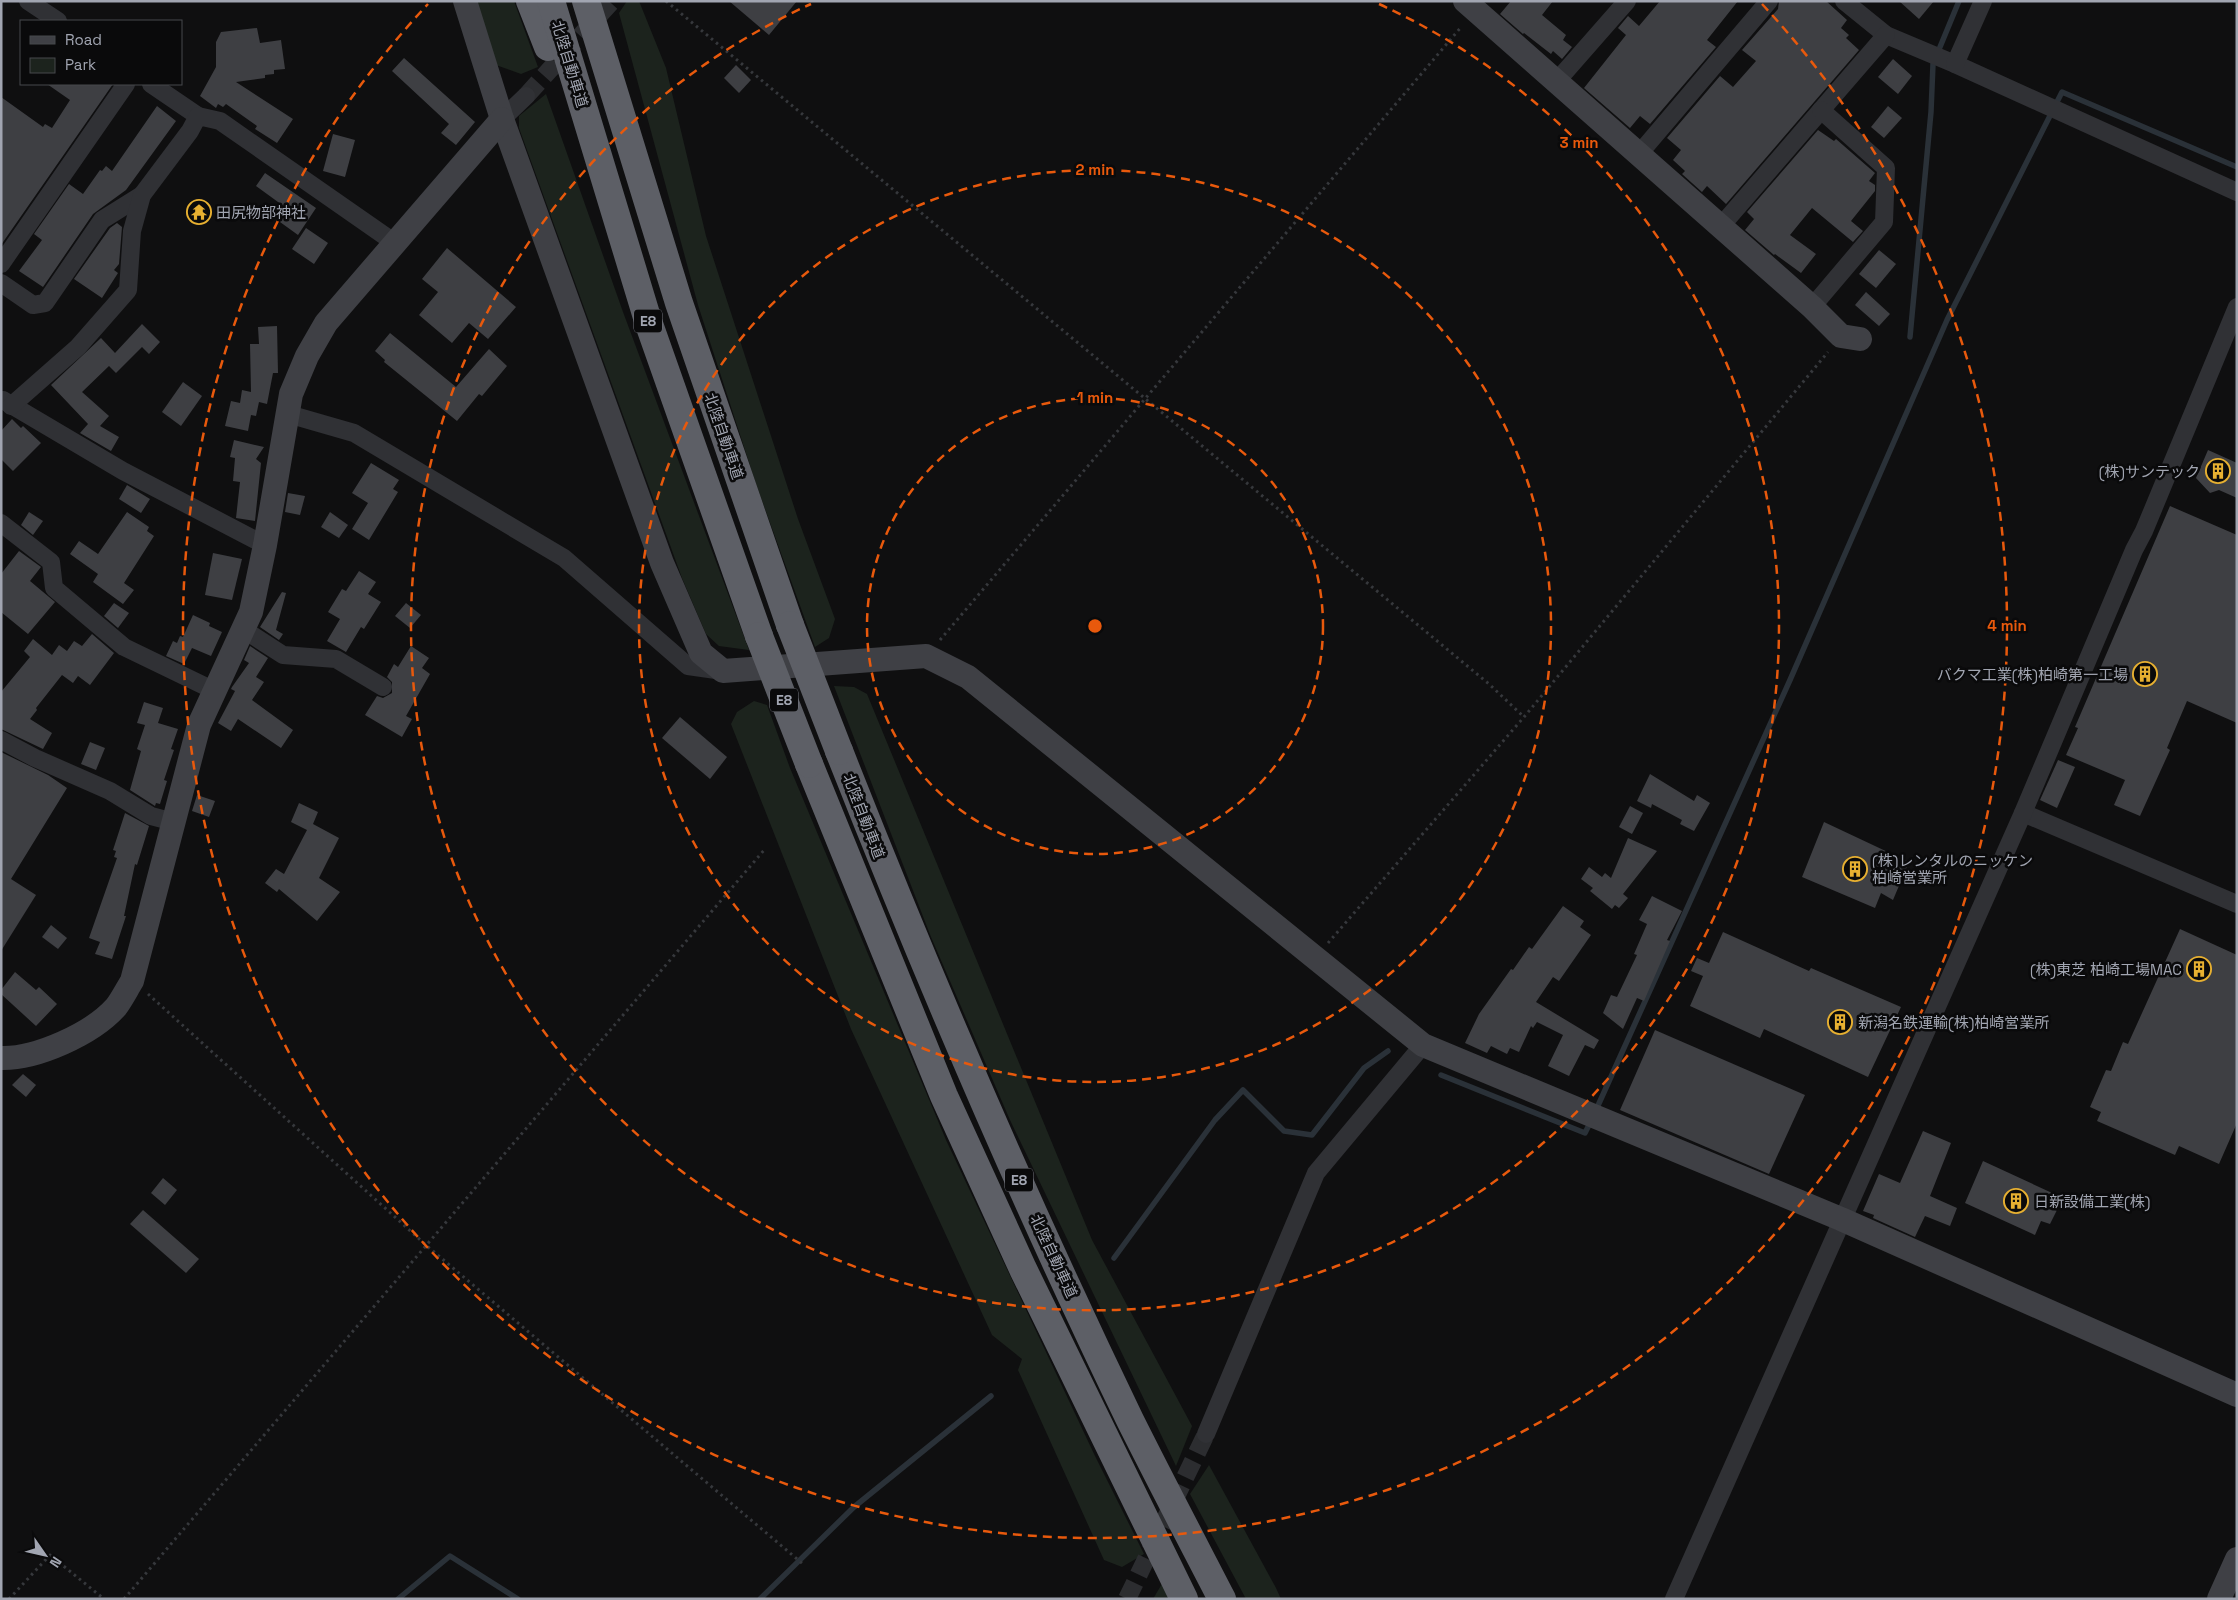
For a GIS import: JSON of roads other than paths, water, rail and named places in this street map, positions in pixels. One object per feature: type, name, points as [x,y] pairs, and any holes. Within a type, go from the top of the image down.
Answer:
[{"type":"highway","points":[[530,1],[649,324]]},
{"type":"highway","name":"北陸自動車道","points":[[551,1],[649,324],[759,636],[809,764],[944,1096],[1031,1286],[1184,1599]]},
{"type":"highway","name":"北陸自動車道","points":[[586,1],[685,322],[790,626],[904,916],[1042,1231],[1131,1420],[1222,1599]]},
{"type":"highway","points":[[596,1],[612,61],[626,133]]},
{"type":"street","points":[[28,1],[56,20]]},
{"type":"street","points":[[465,1],[502,119],[662,563],[701,653],[723,671]]},
{"type":"street","points":[[1556,82],[1627,1]]},
{"type":"street","points":[[1639,154],[1769,1]]},
{"type":"street","points":[[1844,1],[1886,35],[1955,64],[2237,192]]},
{"type":"street","points":[[1955,64],[1983,1]]},
{"type":"street","points":[[1470,4],[1812,307],[1851,338]]},
{"type":"street","points":[[1720,226],[1886,35]]},
{"type":"street","points":[[1,264],[125,85]]},
{"type":"street","points":[[152,85],[198,116],[220,121],[395,243]]},
{"type":"street","points":[[1,1058],[16,1059],[44,1051],[89,1029],[116,1007],[132,980],[199,726],[251,612],[265,545],[291,394],[307,356],[326,323],[502,119],[526,96]]},
{"type":"street","points":[[1812,307],[1884,222],[1886,168],[1821,110]]},
{"type":"street","points":[[1,283],[33,305],[45,303],[102,220],[142,195],[190,131],[198,116]]},
{"type":"street","points":[[142,195],[132,231],[128,290],[78,347],[5,403],[123,471],[265,545]]},
{"type":"street","points":[[1674,1599],[1841,1219],[2023,814],[2134,550],[2144,532],[2237,307]]},
{"type":"street","points":[[288,414],[354,433],[564,558],[688,666],[723,671],[926,656],[968,677],[1423,1045],[1841,1219],[2237,1395]]},
{"type":"street","points":[[1,522],[51,562],[54,588],[124,646],[215,690]]},
{"type":"street","points":[[243,629],[283,655],[336,659],[383,686]]},
{"type":"street","points":[[1,740],[35,758],[110,791],[151,816],[174,822]]},
{"type":"street","points":[[2023,814],[2237,904]]},
{"type":"street","points":[[1206,1434],[1316,1173],[1423,1045]]},
{"type":"street","points":[[2219,1599],[2237,1559]]},
{"type":"waterway","points":[[1910,337],[1931,112],[1933,64],[1959,1]]},
{"type":"waterway","points":[[1596,1110],[1790,680],[1947,320],[2062,92],[2237,167]]},
{"type":"waterway","points":[[1114,1258],[1215,1120],[1243,1090],[1284,1131],[1312,1135],[1364,1068],[1388,1051]]},
{"type":"waterway","points":[[1441,1075],[1585,1133],[1591,1121]]},
{"type":"waterway","points":[[760,1599],[854,1507],[991,1396]]},
{"type":"waterway","points":[[398,1599],[450,1556],[518,1599]]},
{"type":"tunnel","points":[[526,96],[612,1]]},
{"type":"tunnel","points":[[1127,1599],[1206,1434]]},
{"type":"place","name":"田尻物部神社","points":[[199,212]]},
{"type":"place","name":"(株)サンテック","points":[[2218,471]]},
{"type":"place","name":"バクマ工業(株)柏崎第一工場","points":[[2145,674]]},
{"type":"place","name":"(株)レンタルのニッケン 柏崎営業所","points":[[1855,869]]},
{"type":"place","name":"(株)東芝 柏崎工場MAC","points":[[2199,969]]},
{"type":"place","name":"新潟名鉄運輸(株)柏崎営業所","points":[[1840,1022]]},
{"type":"place","name":"日新設備工業(株)","points":[[2016,1201]]}]
